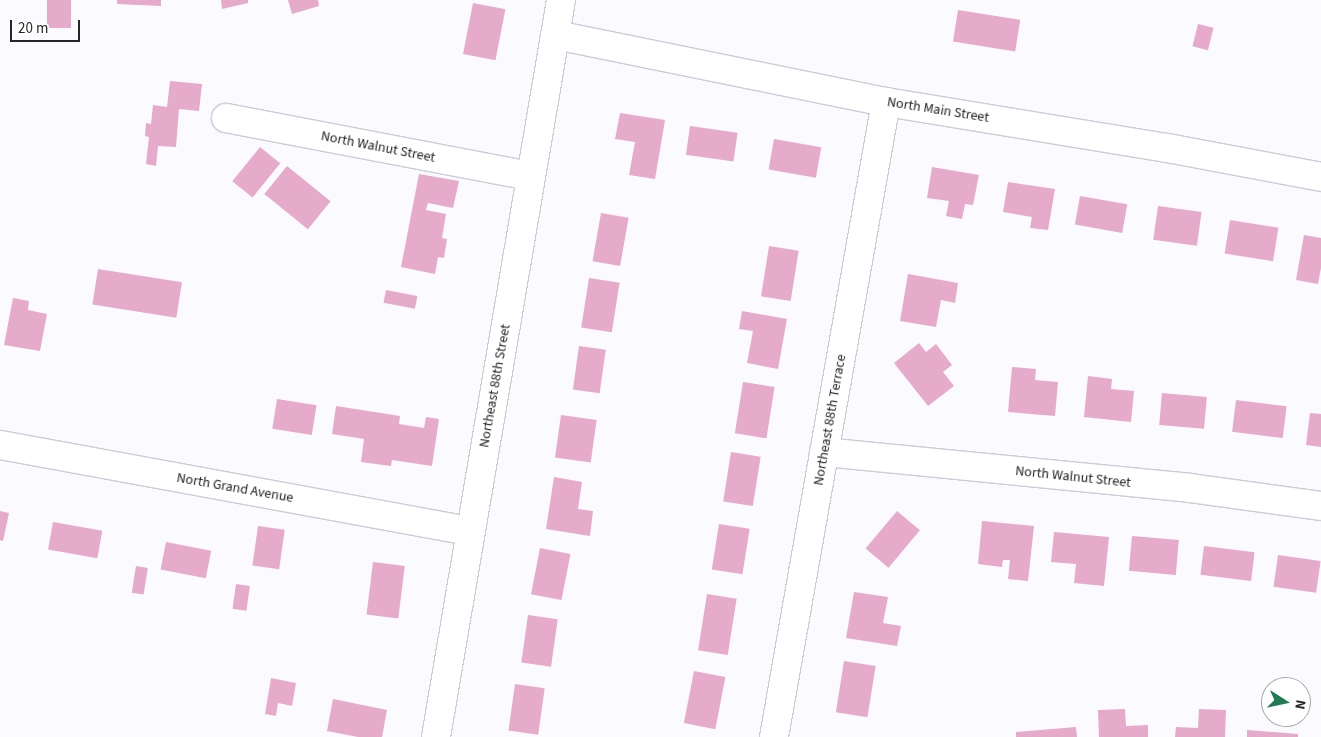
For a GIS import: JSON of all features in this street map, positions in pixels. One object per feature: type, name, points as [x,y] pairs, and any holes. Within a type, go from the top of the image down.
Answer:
[{"type":"street","name":"Northeast 88th Street","points":[[436,737],[561,0]]},
{"type":"street","name":"North Main Street","points":[[556,35],[886,102],[1168,148],[1321,176]]},
{"type":"street","name":"Northeast 88th Terrace","points":[[774,737],[886,102]]},
{"type":"street","name":"North Walnut Street","points":[[226,118],[531,176]]},
{"type":"street","name":"North Grand Avenue","points":[[0,445],[470,531]]},
{"type":"street","name":"North Walnut Street","points":[[824,452],[1190,488],[1321,506]]},
{"type":"building","points":[[47,0],[71,0],[71,28],[47,28]]},
{"type":"building","points":[[117,0],[161,0],[161,6],[117,4]]},
{"type":"building","points":[[221,0],[248,0],[248,3],[222,9]]},
{"type":"building","points":[[288,0],[318,0],[319,6],[292,14]]},
{"type":"building","points":[[473,3],[505,9],[495,60],[463,54]]},
{"type":"building","points":[[958,10],[1020,20],[1015,51],[953,42]]},
{"type":"building","points":[[1198,24],[1214,28],[1208,50],[1192,46]]},
{"type":"building","points":[[170,81],[202,84],[199,111],[179,109],[176,147],[158,146],[156,166],[146,164],[149,137],[145,136],[146,123],[151,124],[153,105],[167,107]]},
{"type":"building","points":[[620,113],[665,120],[655,179],[629,175],[635,142],[615,139]]},
{"type":"building","points":[[690,126],[738,133],[733,161],[686,155]]},
{"type":"building","points":[[774,139],[821,147],[816,178],[769,170]]},
{"type":"building","points":[[260,147],[280,163],[253,198],[232,181]]},
{"type":"building","points":[[287,166],[331,201],[308,229],[264,194]]},
{"type":"building","points":[[932,167],[979,175],[973,205],[965,204],[962,219],[946,216],[949,201],[927,198]]},
{"type":"building","points":[[419,174],[459,181],[453,208],[428,203],[426,210],[446,214],[442,238],[447,239],[444,258],[438,257],[435,274],[401,267]]},
{"type":"building","points":[[1008,182],[1055,189],[1048,230],[1030,228],[1032,217],[1003,212]]},
{"type":"building","points":[[1080,196],[1127,204],[1122,233],[1075,225]]},
{"type":"building","points":[[1158,206],[1202,212],[1197,246],[1153,240]]},
{"type":"building","points":[[601,213],[629,218],[620,266],[592,261]]},
{"type":"building","points":[[1230,220],[1278,228],[1273,261],[1225,254]]},
{"type":"building","points":[[1304,235],[1321,238],[1321,268],[1318,284],[1296,280]]},
{"type":"building","points":[[769,246],[799,251],[791,301],[761,296]]},
{"type":"building","points":[[98,269],[182,282],[176,318],[92,305]]},
{"type":"building","points":[[908,274],[958,283],[955,303],[941,300],[936,327],[900,321]]},
{"type":"building","points":[[589,278],[620,283],[612,332],[581,327]]},
{"type":"building","points":[[386,290],[417,296],[415,309],[384,303]]},
{"type":"building","points":[[13,298],[29,301],[28,310],[47,314],[40,351],[4,345]]},
{"type":"building","points":[[742,311],[787,319],[778,369],[747,363],[753,331],[739,329]]},
{"type":"building","points":[[919,343],[926,352],[936,344],[952,365],[943,372],[954,386],[928,406],[894,363]]},
{"type":"building","points":[[579,346],[606,350],[600,393],[573,390]]},
{"type":"building","points":[[1012,367],[1036,369],[1035,380],[1058,382],[1055,416],[1008,412]]},
{"type":"building","points":[[1088,376],[1112,379],[1111,389],[1134,391],[1131,422],[1084,417]]},
{"type":"building","points":[[743,382],[775,387],[766,438],[735,433]]},
{"type":"building","points":[[1162,393],[1207,397],[1204,429],[1159,425]]},
{"type":"building","points":[[277,399],[317,405],[312,435],[272,429]]},
{"type":"building","points":[[1236,400],[1287,406],[1283,438],[1232,432]]},
{"type":"building","points":[[336,406],[400,416],[399,424],[424,428],[426,417],[439,419],[432,466],[392,460],[391,466],[361,462],[364,439],[332,434]]},
{"type":"building","points":[[1310,413],[1321,414],[1321,447],[1306,445]]},
{"type":"building","points":[[561,415],[597,420],[591,463],[555,458]]},
{"type":"building","points":[[731,452],[761,457],[753,506],[723,501]]},
{"type":"building","points":[[554,477],[582,482],[578,509],[593,511],[590,536],[546,529]]},
{"type":"building","points":[[0,511],[9,513],[3,541],[0,540]]},
{"type":"building","points":[[897,511],[920,530],[888,568],[866,549]]},
{"type":"building","points":[[982,521],[1034,526],[1028,581],[1008,579],[1010,560],[1003,560],[1002,567],[978,564]]},
{"type":"building","points":[[53,522],[102,531],[97,558],[48,550]]},
{"type":"building","points":[[719,524],[750,529],[742,574],[712,569]]},
{"type":"building","points":[[258,526],[285,530],[279,569],[252,566]]},
{"type":"building","points":[[1054,532],[1109,537],[1104,586],[1074,583],[1076,564],[1051,562]]},
{"type":"building","points":[[1132,536],[1179,540],[1176,575],[1129,571]]},
{"type":"building","points":[[166,542],[211,551],[206,578],[161,569]]},
{"type":"building","points":[[1204,546],[1255,552],[1251,581],[1200,575]]},
{"type":"building","points":[[540,548],[570,554],[561,600],[531,594]]},
{"type":"building","points":[[1278,555],[1321,561],[1316,593],[1274,587]]},
{"type":"building","points":[[373,562],[405,566],[398,619],[367,615]]},
{"type":"building","points":[[136,566],[148,568],[144,595],[132,593]]},
{"type":"building","points":[[236,584],[250,586],[246,611],[233,609]]},
{"type":"building","points":[[854,592],[888,597],[883,623],[901,626],[897,646],[846,638]]},
{"type":"building","points":[[707,594],[737,599],[728,655],[698,650]]},
{"type":"building","points":[[528,615],[558,619],[551,667],[521,663]]},
{"type":"building","points":[[844,661],[876,666],[867,717],[836,712]]},
{"type":"building","points":[[694,671],[725,677],[715,729],[684,723]]},
{"type":"building","points":[[271,678],[296,683],[292,706],[278,703],[276,716],[265,714]]},
{"type":"building","points":[[515,684],[545,688],[538,735],[508,731]]},
{"type":"building","points":[[333,699],[387,710],[382,737],[358,737],[327,731]]},
{"type":"building","points":[[1125,709],[1126,726],[1148,725],[1148,737],[1099,737],[1098,710]]},
{"type":"building","points":[[1199,709],[1226,710],[1225,737],[1175,737],[1176,727],[1198,728]]},
{"type":"building","points":[[1076,727],[1077,737],[1016,737],[1016,732]]},
{"type":"building","points":[[1247,730],[1298,734],[1298,737],[1247,737]]}]
